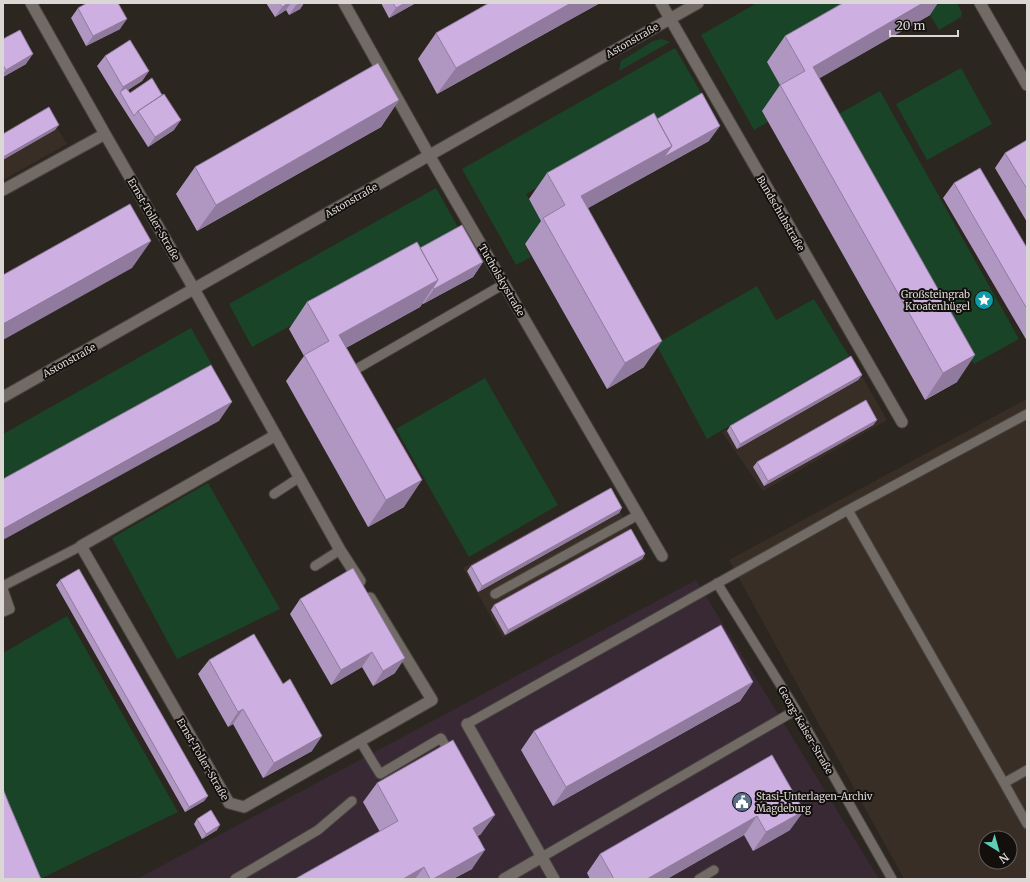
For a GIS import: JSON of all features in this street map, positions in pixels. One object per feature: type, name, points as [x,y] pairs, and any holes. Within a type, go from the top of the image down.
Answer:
[{"type":"street","name":"Ernst-Toller-Straße","points":[[31,3],[194,289],[340,550],[432,700],[244,807],[229,803],[81,546]]},
{"type":"street","name":"Tucholskystraße","points":[[344,3],[504,284],[662,556]]},
{"type":"street","name":"Bundschuhstraße","points":[[661,3],[902,422]]},
{"type":"street","name":"Astonstraße","points":[[3,397],[698,3]]},
{"type":"street","points":[[980,3],[1027,85]]},
{"type":"street","points":[[3,190],[105,134]]},
{"type":"street","points":[[81,546],[276,435]]},
{"type":"street","points":[[468,724],[554,879]]},
{"type":"street","points":[[504,879],[542,857]]},
{"type":"lane","points":[[360,367],[504,284]]},
{"type":"lane","points":[[468,724],[848,510],[1027,414]]},
{"type":"lane","points":[[274,494],[300,477]]},
{"type":"lane","points":[[848,510],[1027,824]]},
{"type":"lane","points":[[495,594],[638,515]]},
{"type":"lane","points":[[3,586],[81,546]]},
{"type":"lane","points":[[315,566],[340,550]]},
{"type":"lane","name":"Georg-Kaiser-Straße","points":[[717,583],[796,710],[892,879]]},
{"type":"lane","points":[[3,589],[10,609],[3,612]]},
{"type":"lane","points":[[542,857],[796,710]]},
{"type":"lane","points":[[360,741],[380,774],[441,738],[456,765]]},
{"type":"lane","points":[[1004,783],[1027,770]]},
{"type":"lane","points":[[235,879],[318,830],[352,801]]},
{"type":"lane","points":[[699,879],[714,870]]},
{"type":"shaded area","points":[[47,111],[67,144],[3,180],[3,137]]},
{"type":"shaded area","points":[[852,359],[887,420],[763,491],[722,432]]},
{"type":"shaded area","points":[[1027,399],[1027,879],[904,879],[729,560]]},
{"type":"shaded area","points":[[608,489],[646,559],[503,638],[463,568]]},
{"type":"shaded area","points":[[696,580],[879,879],[137,879]]},
{"type":"green space","points":[[757,3],[870,3],[787,97],[768,122],[754,130],[701,35]]},
{"type":"green space","points":[[923,3],[957,3],[962,13],[961,17],[939,30]]},
{"type":"green space","points":[[662,39],[670,42],[619,71],[621,61],[653,41]]},
{"type":"green space","points":[[675,48],[707,103],[691,100],[526,194],[547,231],[524,244],[531,257],[516,265],[462,169]]},
{"type":"green space","points":[[961,68],[992,124],[927,160],[896,104]]},
{"type":"green space","points":[[880,91],[1019,339],[974,364],[835,116]]},
{"type":"green space","points":[[436,188],[460,231],[252,347],[229,304]]},
{"type":"green space","points":[[757,286],[776,320],[814,299],[849,356],[707,439],[656,344]]},
{"type":"green space","points":[[191,328],[212,365],[3,481],[3,434]]},
{"type":"green space","points":[[485,378],[558,505],[469,557],[396,429]]},
{"type":"green space","points":[[208,483],[280,609],[177,659],[112,538]]},
{"type":"green space","points":[[67,616],[178,812],[40,879],[3,795],[3,653]]},
{"type":"building","points":[[87,3],[118,3],[127,19],[93,36],[78,8]]},
{"type":"building","points":[[279,3],[288,3],[282,7]]},
{"type":"building","points":[[393,3],[405,3],[396,8]]},
{"type":"building","points":[[489,3],[571,3],[456,68],[436,33]]},
{"type":"building","points":[[843,3],[923,3],[813,67],[975,355],[943,373],[780,85],[805,71],[785,36]]},
{"type":"building","points":[[20,30],[33,54],[6,70],[3,65],[3,39]]},
{"type":"building","points":[[130,40],[149,71],[123,87],[105,56]]},
{"type":"building","points":[[378,63],[399,100],[216,205],[195,167]]},
{"type":"building","points":[[152,78],[162,95],[138,111],[134,116],[120,92],[126,88],[130,93]]},
{"type":"building","points":[[702,93],[720,126],[664,157],[672,146],[657,119]]},
{"type":"building","points":[[164,94],[181,120],[155,137],[138,111]]},
{"type":"building","points":[[49,107],[59,125],[3,157],[3,134]]},
{"type":"building","points":[[654,113],[672,146],[581,196],[662,341],[625,363],[543,218],[565,205],[547,173]]},
{"type":"building","points":[[1027,140],[1027,189],[1005,153]]},
{"type":"building","points":[[980,168],[1027,248],[1027,309],[954,183]]},
{"type":"building","points":[[130,204],[151,241],[3,324],[3,275]]},
{"type":"building","points":[[462,225],[483,262],[434,289],[433,288],[438,280],[420,248]]},
{"type":"building","points":[[417,242],[438,280],[339,335],[422,480],[386,500],[304,355],[329,341],[307,302]]},
{"type":"building","points":[[851,356],[862,375],[740,444],[730,426]]},
{"type":"building","points":[[211,365],[232,402],[3,529],[3,479]]},
{"type":"building","points":[[866,400],[877,420],[768,481],[757,462]]},
{"type":"building","points":[[611,488],[622,508],[482,586],[471,566]]},
{"type":"building","points":[[631,529],[645,554],[508,630],[494,605]]},
{"type":"building","points":[[353,568],[405,658],[383,671],[372,652],[341,670],[300,599]]},
{"type":"building","points":[[79,569],[208,796],[189,807],[60,580]]},
{"type":"building","points":[[721,625],[753,682],[566,787],[534,731]]},
{"type":"building","points":[[254,634],[283,684],[290,679],[322,736],[274,763],[243,709],[238,712],[209,660]]},
{"type":"building","points":[[453,740],[495,815],[473,828],[485,850],[433,879],[430,879],[424,867],[403,879],[295,879],[398,821],[377,783]]},
{"type":"building","name":"Stasi-Unterlagen-Archiv Magdeburg","points":[[772,755],[804,811],[766,832],[757,816],[647,879],[614,879],[600,854]]},
{"type":"building","points":[[3,789],[9,804],[41,879],[3,879]]},
{"type":"building","points":[[211,810],[220,825],[206,834],[197,819]]},
{"type":"place","name":"Großsteingrab Kroatenhügel","points":[[984,300]]},
{"type":"place","name":"Stasi-Unterlagen-Archiv Magdeburg","points":[[742,802]]}]
